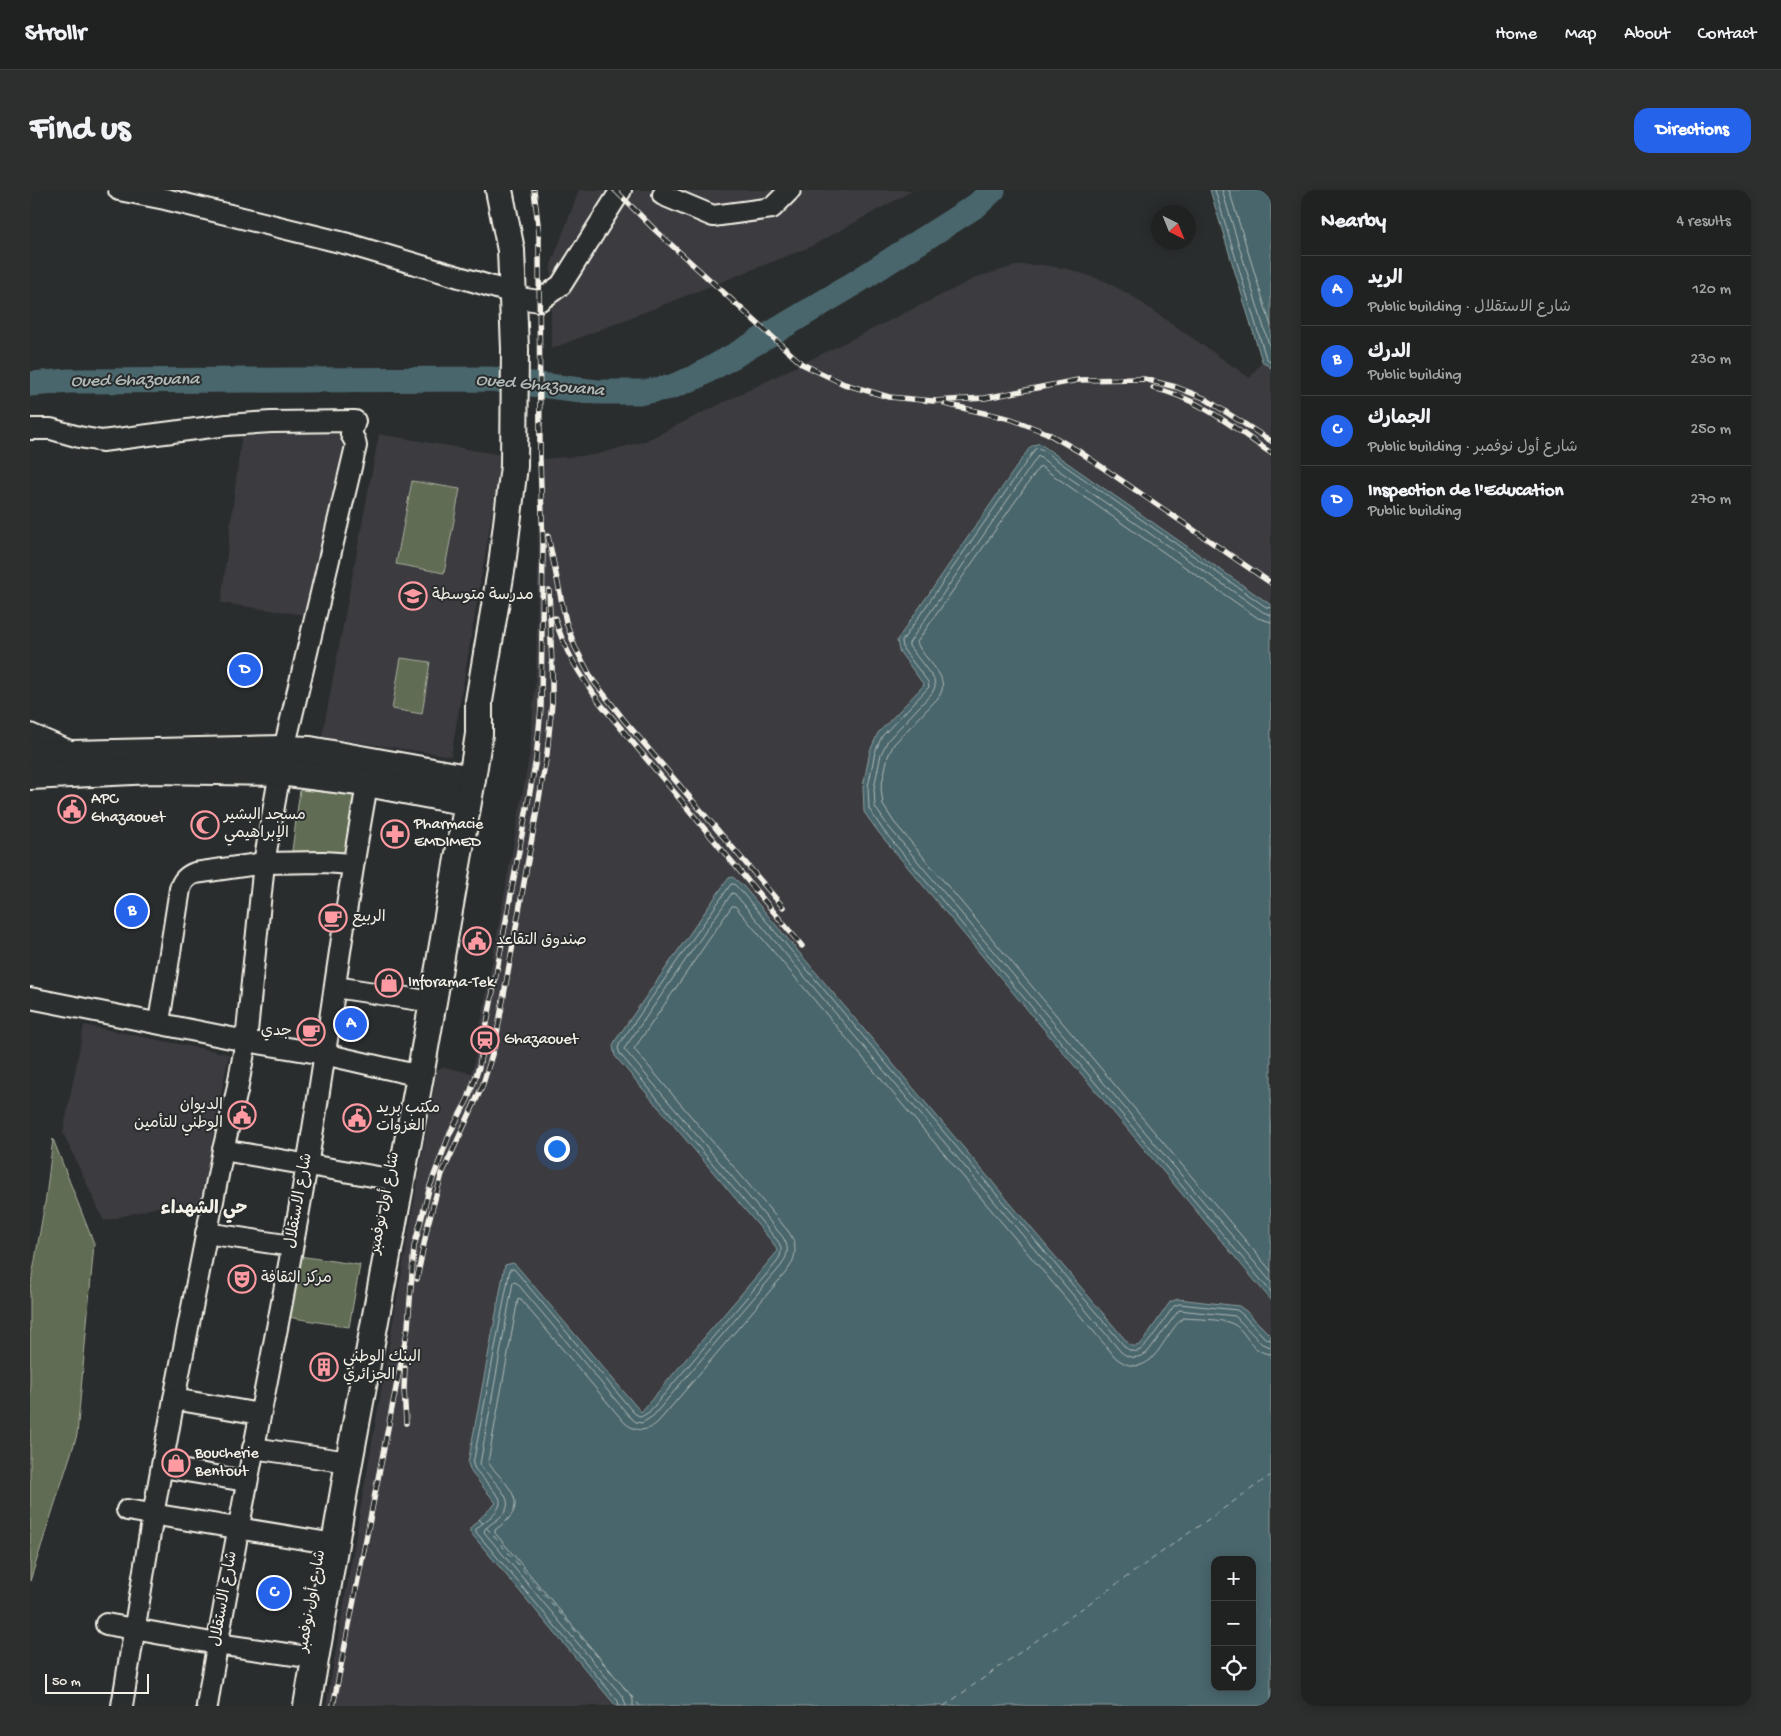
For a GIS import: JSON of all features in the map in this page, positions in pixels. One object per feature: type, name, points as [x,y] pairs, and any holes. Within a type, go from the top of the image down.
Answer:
[{"type":"main road","points":[[30,776],[154,770],[282,760],[310,750],[369,772],[462,789],[479,734],[479,701],[502,565],[514,466],[515,348],[511,250],[499,190]]},
{"type":"main road","points":[[30,755],[76,754],[282,760]]},
{"type":"main road","name":"شارع أول نوفمبر","points":[[415,1074],[420,1000],[462,789]]},
{"type":"main road","name":"شارع أول نوفمبر","points":[[294,1706],[309,1657],[415,1074],[462,789]]},
{"type":"main road","name":"شارع أول نوفمبر","points":[[307,1706],[309,1657]]},
{"type":"street","points":[[119,190],[166,199],[348,244],[513,295],[540,301],[555,291],[566,276],[621,190]]},
{"type":"street","points":[[663,195],[713,216],[772,208],[790,190]]},
{"type":"street","points":[[30,430],[50,429],[102,441],[227,425],[271,422],[355,422],[351,434],[354,437],[356,446],[282,760],[264,863],[246,1041],[206,1232],[174,1399],[122,1706]]},
{"type":"street","points":[[30,734],[76,754]]},
{"type":"street","name":"شارع الاستقلال","points":[[208,1706],[246,1482],[307,1164],[369,772]]},
{"type":"street","points":[[159,1022],[183,880],[195,873],[264,863],[353,864]]},
{"type":"street","points":[[335,987],[420,1000]]},
{"type":"street","points":[[30,998],[159,1022],[246,1041],[324,1054],[415,1074]]},
{"type":"street","points":[[223,1150],[396,1180]]},
{"type":"street","points":[[206,1232],[292,1246]]},
{"type":"street","points":[[174,1399],[260,1414]]},
{"type":"street","points":[[253,1448],[344,1461]]},
{"type":"street","points":[[162,1467],[246,1482]]},
{"type":"street","points":[[127,1510],[329,1543]]},
{"type":"street","points":[[106,1624],[217,1644],[309,1657]]},
{"type":"shaded area","points":[[579,190],[914,190],[810,247],[551,349],[551,265]]},
{"type":"shaded area","points":[[1019,265],[1043,265],[1068,269],[1105,281],[1132,296],[1250,378],[1262,361],[1271,368],[1271,605],[1043,445],[1039,443],[1034,444],[1029,447],[897,640],[899,651],[924,685],[878,733],[864,812],[879,833],[1271,1300],[1271,1336],[1170,1302],[1141,1344],[1132,1347],[744,887],[729,878],[613,1046],[615,1056],[773,1243],[777,1252],[641,1412],[513,1263],[496,1503],[479,1519],[470,1532],[616,1706],[326,1706],[437,1070],[442,1067],[472,1073],[530,752],[536,671],[540,459],[594,455],[645,441],[980,276]]},
{"type":"shaded area","points":[[352,429],[312,616],[221,603],[242,431]]},
{"type":"shaded area","name":"مدرسة متوسطة","points":[[379,434],[502,455],[451,756],[322,737]]},
{"type":"shaded area","points":[[84,1025],[229,1054],[199,1208],[173,1203],[104,1221],[63,1133]]},
{"type":"green space","points":[[412,481],[460,489],[444,573],[396,564]]},
{"type":"green space","points":[[401,658],[430,662],[422,714],[392,709]]},
{"type":"green space","points":[[300,790],[354,795],[347,855],[291,858]]},
{"type":"green space","points":[[53,1139],[94,1244],[77,1435],[30,1581],[30,1289],[46,1197]]},
{"type":"green space","points":[[299,1256],[360,1265],[349,1327],[288,1317]]},
{"type":"water","points":[[1210,190],[1271,190],[1271,368],[1262,361]]},
{"type":"water","points":[[1039,443],[1271,605],[1271,1300],[879,833],[864,812],[863,787],[870,751],[878,733],[924,685],[899,651],[897,640],[1030,447]]},
{"type":"water","points":[[733,877],[744,887],[1128,1343],[1134,1346],[1141,1344],[1170,1302],[1178,1299],[1239,1306],[1271,1336],[1271,1706],[616,1706],[470,1532],[470,1528],[496,1503],[471,1472],[468,1463],[505,1265],[513,1263],[516,1265],[641,1412],[777,1252],[773,1243],[615,1056],[613,1046],[729,878]]},
{"type":"waterway","name":"Oued Ghazouana","points":[[30,384],[70,381],[490,379],[597,392],[644,392],[671,387],[696,377],[737,354],[847,288],[977,205],[993,190]]},
{"type":"ferry route","points":[[944,1706],[1271,1475]]},
{"type":"ferry route","points":[[479,1519],[640,1706]]},
{"type":"railway","points":[[333,1706],[408,1327],[414,1247],[430,1186],[450,1133],[468,1099],[479,1067],[536,759],[541,708],[543,545],[540,459],[539,233],[534,190]]},
{"type":"railway","points":[[615,190],[654,229],[802,364],[844,384],[889,397],[933,401],[985,398],[1078,380],[1144,379],[1176,387],[1204,398],[1271,441]]},
{"type":"railway","points":[[1153,388],[1185,398],[1200,406],[1271,453]]},
{"type":"railway","points":[[945,404],[1011,419],[1047,433],[1080,452],[1271,583]]},
{"type":"railway","points":[[548,536],[566,622],[575,647],[592,679],[624,720],[783,907]]},
{"type":"railway","points":[[417,1279],[428,1224],[442,1174],[482,1087],[495,1045],[547,754],[552,703],[549,590]]},
{"type":"railway","points":[[555,618],[568,652],[600,703],[802,946]]},
{"type":"railway","points":[[405,1368],[406,1423]]},
{"type":"place","name":"مدرسة متوسطة","points":[[413,596]]},
{"type":"place","name":"Inspection de l'Education","points":[[245,670]]},
{"type":"place","name":"APC Ghazaouet","points":[[72,809]]},
{"type":"place","name":"مسجد البشير الإبراهيمي","points":[[205,825]]},
{"type":"place","name":"Pharmacie EMDIMED","points":[[395,834]]},
{"type":"place","name":"الدرك","points":[[132,911]]},
{"type":"place","name":"الربيع","points":[[333,918]]},
{"type":"place","name":"صندوق التقاعد","points":[[477,941]]},
{"type":"place","name":"Inforama-Tek","points":[[389,983]]},
{"type":"place","name":"الريد","points":[[351,1024]]},
{"type":"place","name":"جدي","points":[[311,1032]]},
{"type":"place","name":"Ghazaouet","points":[[485,1040]]},
{"type":"place","name":"الديوان الوطني للتأمين","points":[[242,1115]]},
{"type":"place","name":"مكتب بريد الغزوات","points":[[357,1118]]},
{"type":"place","name":"مركز الثقافة","points":[[242,1279]]},
{"type":"place","name":"البنك الوطني الجزائري","points":[[324,1367]]},
{"type":"place","name":"Boucherie Bentout","points":[[176,1463]]},
{"type":"place","name":"الجمارك","points":[[274,1593]]},
{"type":"district","name":"حي الشهداء","points":[[204,1209]]}]
